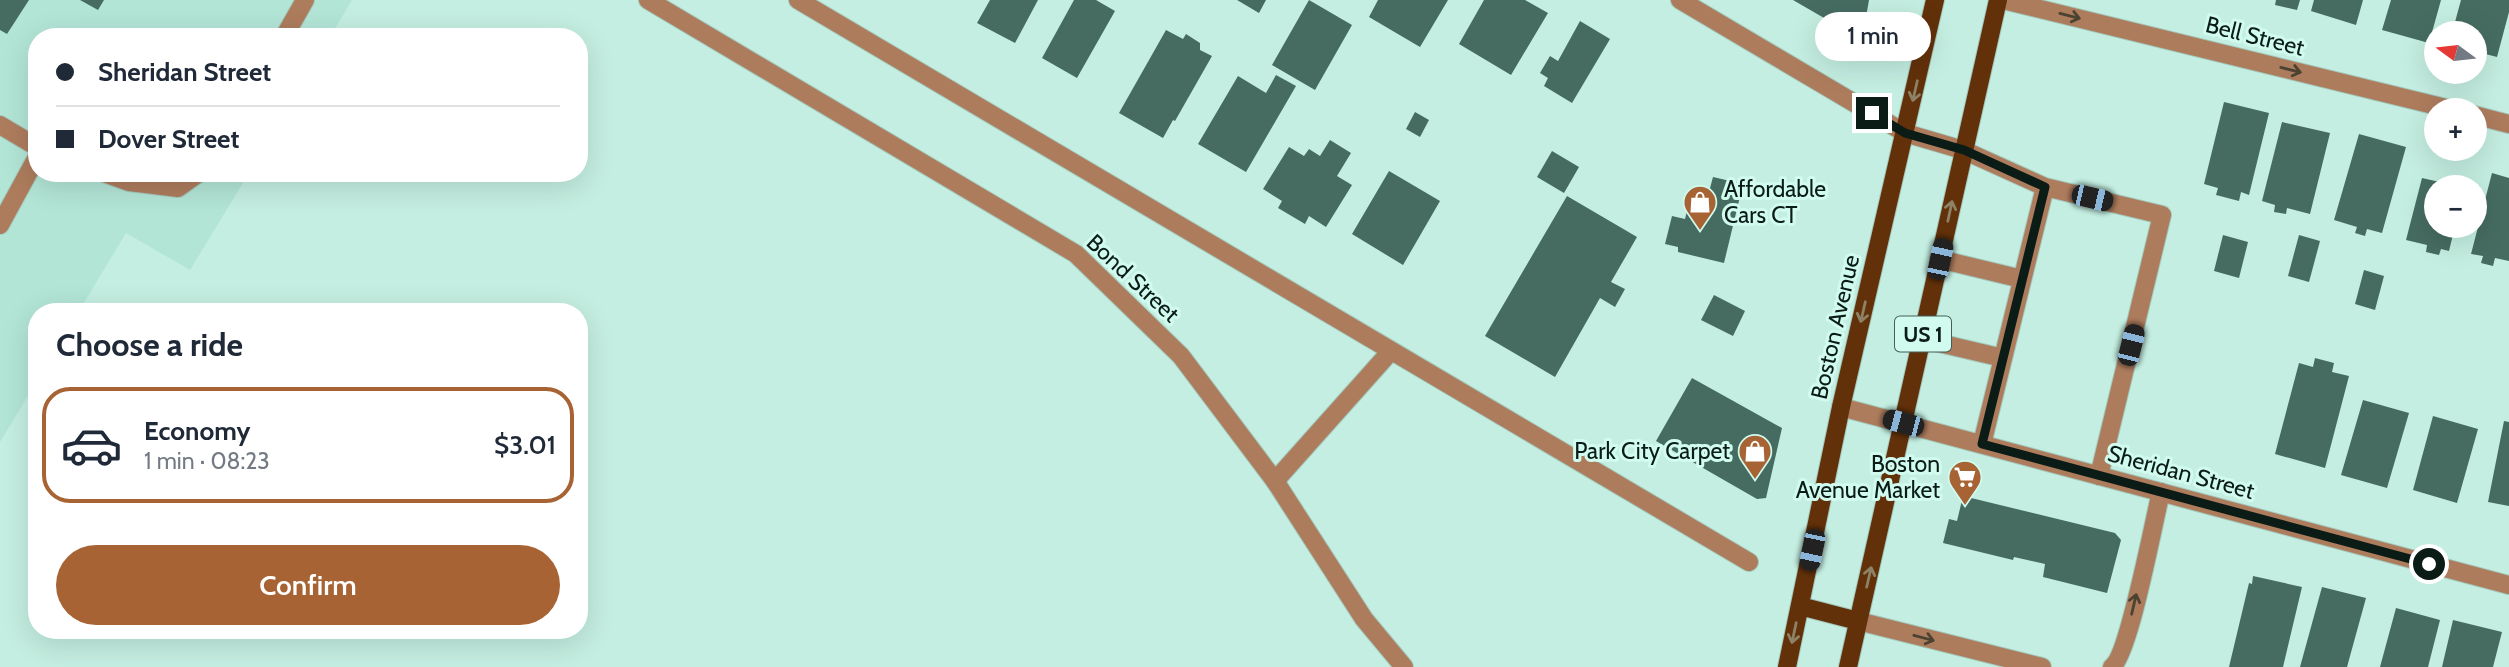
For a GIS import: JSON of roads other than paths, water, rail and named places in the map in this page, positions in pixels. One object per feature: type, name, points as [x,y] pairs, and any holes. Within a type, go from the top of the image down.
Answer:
[{"type":"main road","name":"Boston Avenue","points":[[1787,667],[1841,407],[1935,0]]},
{"type":"main road","name":"US 1","points":[[1848,667],[1964,150],[2001,0]]},
{"type":"main road","points":[[1800,606],[1858,621]]},
{"type":"street","points":[[289,28],[305,0]]},
{"type":"street","name":"Bond Street","points":[[648,0],[1076,254],[1181,356],[1275,481],[1364,619],[1404,667]]},
{"type":"street","points":[[798,0],[1748,562]]},
{"type":"street","points":[[1680,0],[1905,133],[1964,150],[2045,187],[2162,215],[2099,476]]},
{"type":"street","name":"Bell Street","points":[[2001,0],[2424,103]]},
{"type":"street","points":[[2487,118],[2509,124]]},
{"type":"street","points":[[0,125],[28,142]]},
{"type":"street","points":[[0,225],[28,174]]},
{"type":"street","points":[[130,182],[178,188],[186,182]]},
{"type":"street","points":[[1982,444],[2045,187]]},
{"type":"street","points":[[1940,259],[2022,279]]},
{"type":"street","points":[[1922,339],[2003,358]]},
{"type":"street","points":[[1275,481],[1391,351]]},
{"type":"street","name":"Sheridan Street","points":[[1841,407],[2509,585]]},
{"type":"street","points":[[2112,667],[2118,663],[2129,629],[2161,492]]},
{"type":"street","points":[[1858,621],[2042,667]]},
{"type":"place","name":"Affordable Cars CT","points":[[1700,232]]},
{"type":"place","name":"Park City Carpet","points":[[1755,481]]},
{"type":"place","name":"Boston Avenue Market","points":[[1965,507]]}]
